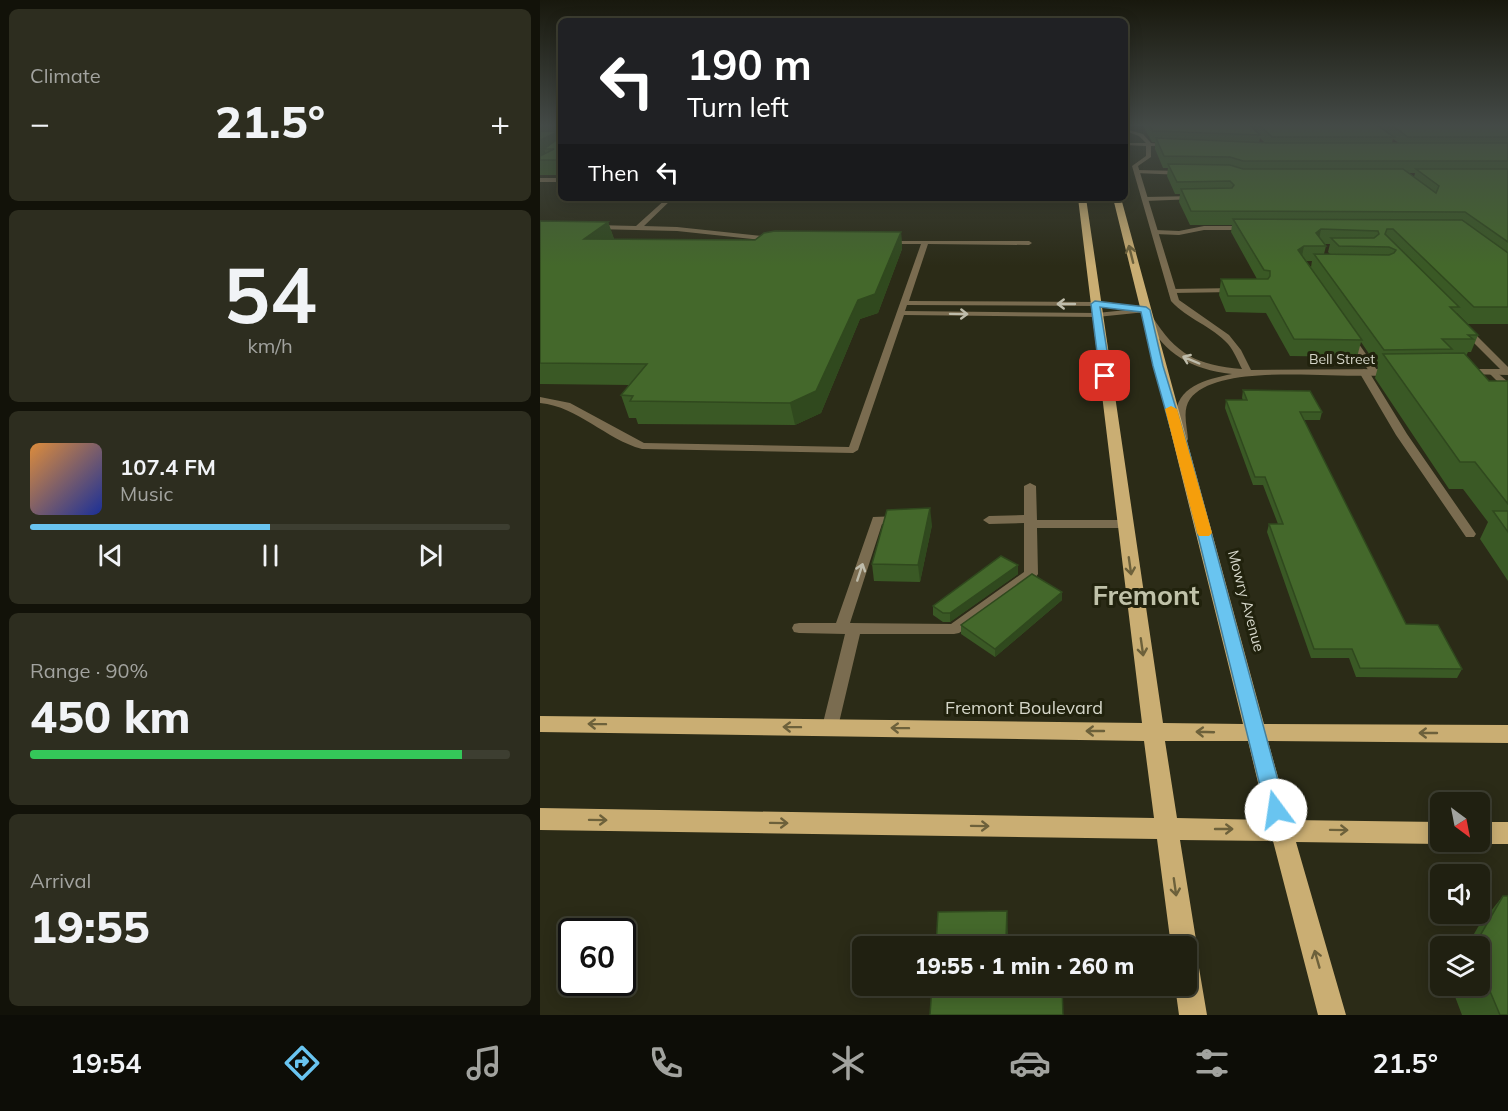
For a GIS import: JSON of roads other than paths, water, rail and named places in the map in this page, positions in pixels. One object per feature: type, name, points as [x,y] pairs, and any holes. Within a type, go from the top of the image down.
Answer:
[{"type":"main road","points":[[1082,201],[1124,524],[1183,936]]},
{"type":"main road","name":"Mowry Avenue","points":[[1118,201],[1158,366],[1183,451],[1332,1015]]},
{"type":"main road","name":"Fremont Boulevard","points":[[540,724],[1257,734],[1508,734]]},
{"type":"main road","points":[[540,819],[1430,833]]},
{"type":"main road","points":[[1490,833],[1508,833]]},
{"type":"main road","points":[[1190,996],[1193,1015]]},
{"type":"street","points":[[1195,173],[1137,172],[1175,301],[1184,310],[1213,327],[1233,343],[1248,373]]},
{"type":"street","points":[[540,180],[558,180]]},
{"type":"street","points":[[1145,199],[1204,198]]},
{"type":"street","points":[[639,227],[667,201]]},
{"type":"street","points":[[582,227],[639,227],[780,240]]},
{"type":"street","points":[[1155,232],[1179,233],[1204,228],[1256,228]]},
{"type":"street","points":[[875,242],[1029,243]]},
{"type":"street","points":[[540,400],[547,400],[576,410],[627,440],[642,446],[853,450],[925,242]]},
{"type":"street","points":[[1172,291],[1240,290]]},
{"type":"street","points":[[904,303],[1096,310]]},
{"type":"street","points":[[900,313],[1146,310]]},
{"type":"street","name":"Bell Street","points":[[1146,310],[1165,342],[1190,361],[1213,368],[1248,373],[1398,372]]},
{"type":"street","points":[[1341,324],[1369,372],[1375,394],[1470,534]]},
{"type":"street","points":[[1462,326],[1508,372]]},
{"type":"street","points":[[1458,372],[1508,372]]},
{"type":"street","points":[[1493,372],[1508,387]]},
{"type":"street","name":"Bell Street","points":[[1183,451],[1182,406],[1187,396],[1198,388],[1248,373]]},
{"type":"street","points":[[799,628],[954,629],[1031,574],[1030,486]]},
{"type":"street","points":[[830,727],[848,628],[877,520],[910,520]]},
{"type":"street","points":[[989,520],[1124,524]]},
{"type":"district","name":"Fremont","points":[[1146,596]]}]
